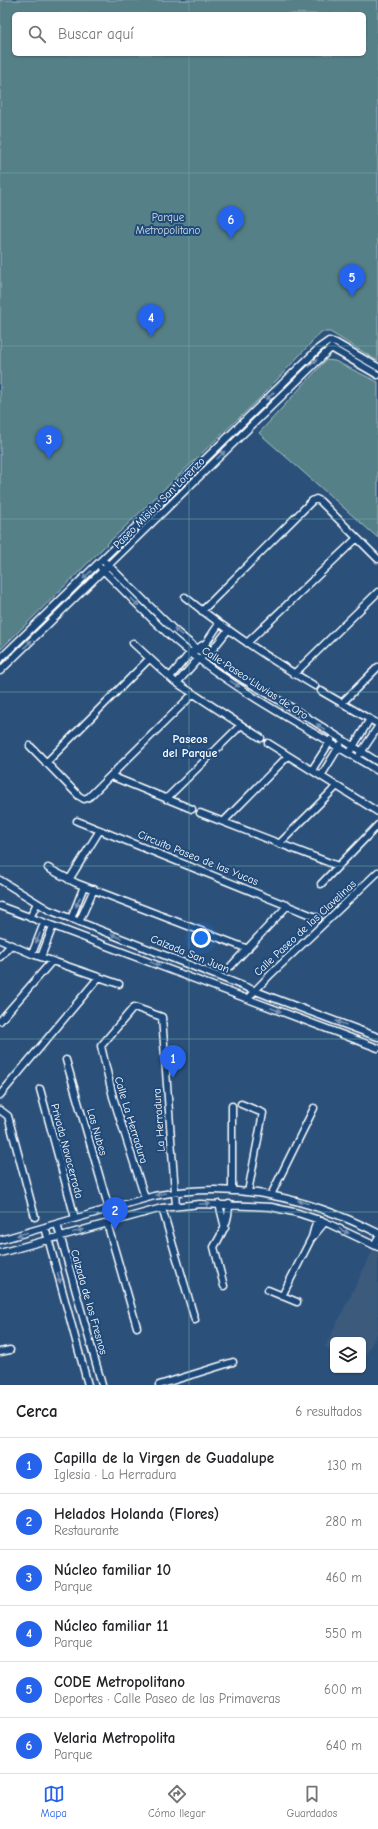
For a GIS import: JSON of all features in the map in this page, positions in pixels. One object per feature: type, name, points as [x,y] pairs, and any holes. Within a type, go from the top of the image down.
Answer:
[{"type":"street","points":[[330,345],[336,343],[378,368]]},
{"type":"street","points":[[330,345],[378,375]]},
{"type":"street","name":"Paseo Misión San Lorenzo","points":[[0,659],[319,348],[330,345]]},
{"type":"street","name":"Paseo Misión San Lorenzo","points":[[0,671],[106,569],[330,345]]},
{"type":"street","points":[[202,611],[312,501],[316,499],[320,501],[378,559]]},
{"type":"street","points":[[247,643],[357,538]]},
{"type":"street","name":"Calle Paseo Lluvias de Oro","points":[[102,560],[106,569],[190,653],[259,700],[378,771]]},
{"type":"street","name":"Calle Paseo Lluvias de Oro","points":[[97,564],[106,569],[173,629],[204,654],[378,762]]},
{"type":"street","points":[[294,674],[378,592]]},
{"type":"street","points":[[185,597],[219,624],[294,674],[315,686]]},
{"type":"street","points":[[170,677],[190,653],[206,643],[219,624]]},
{"type":"street","points":[[177,683],[198,659],[213,649],[228,630]]},
{"type":"street","points":[[133,643],[177,683],[240,726],[261,738]]},
{"type":"street","points":[[46,763],[149,659]]},
{"type":"street","points":[[342,703],[378,667]]},
{"type":"street","points":[[321,691],[378,724]]},
{"type":"street","points":[[30,746],[79,796],[84,799],[89,798],[193,694]]},
{"type":"street","points":[[348,753],[370,719]]},
{"type":"street","points":[[166,799],[240,726]]},
{"type":"street","points":[[357,758],[378,727]]},
{"type":"street","points":[[312,770],[334,735]]},
{"type":"street","points":[[321,776],[343,741]]},
{"type":"street","points":[[268,743],[378,812]]},
{"type":"street","points":[[224,821],[288,756]]},
{"type":"street","points":[[111,776],[192,809]]},
{"type":"street","points":[[279,844],[337,786]]},
{"type":"street","points":[[200,813],[338,866]]},
{"type":"street","name":"Circuito Paseo de las Yucas","points":[[77,821],[318,918]]},
{"type":"street","points":[[321,884],[378,825]]},
{"type":"street","points":[[69,880],[100,830]]},
{"type":"street","points":[[48,868],[69,880],[248,949]]},
{"type":"street","name":"Calle Paseo de las Clavelinas","points":[[247,999],[254,990],[378,872]]},
{"type":"street","name":"Calzada San Juan","points":[[0,880],[37,903],[79,922],[378,1037]]},
{"type":"street","points":[[71,918],[84,886]]},
{"type":"street","points":[[79,922],[94,889]]},
{"type":"street","points":[[30,918],[37,903]]},
{"type":"street","points":[[231,966],[288,905]]},
{"type":"street","name":"Calzada San Juan","points":[[0,906],[378,1048]]},
{"type":"street","points":[[32,954],[44,923]]},
{"type":"street","points":[[41,957],[53,926]]},
{"type":"street","points":[[0,940],[32,954],[119,984]]},
{"type":"street","points":[[132,955],[137,944]]},
{"type":"street","points":[[0,957],[11,945]]},
{"type":"street","points":[[0,1021],[52,961]]},
{"type":"street","points":[[0,1095],[99,977]]},
{"type":"street","name":"La Herradura","points":[[101,1046],[134,1007],[162,1017],[176,1206]]},
{"type":"street","name":"Calle La Herradura","points":[[101,1046],[112,1097],[145,1198]]},
{"type":"street","name":"Las Nubes","points":[[66,1060],[108,1209]]},
{"type":"street","name":"Privada Navacerrada","points":[[40,1089],[75,1218]]},
{"type":"street","points":[[241,1104],[263,1113],[248,1192]]},
{"type":"street","points":[[232,1106],[232,1191]]},
{"type":"street","points":[[272,1195],[314,1108]]},
{"type":"street","points":[[0,1110],[8,1116],[35,1217]]},
{"type":"street","points":[[0,1240],[145,1198],[174,1192],[232,1191],[272,1195],[301,1201],[329,1211],[378,1233]]},
{"type":"street","points":[[219,1204],[225,1229]]},
{"type":"street","points":[[0,1253],[162,1208],[219,1204],[271,1207],[298,1213],[325,1222],[376,1246],[378,1238]]},
{"type":"street","points":[[224,1286],[214,1247],[225,1229],[229,1216],[229,1204]]},
{"type":"street","points":[[162,1208],[195,1320]]},
{"type":"street","points":[[282,1296],[311,1239],[317,1219]]},
{"type":"street","points":[[311,1239],[325,1222]]},
{"type":"street","points":[[107,1223],[137,1327]]},
{"type":"street","name":"Calzada de los Fresnos","points":[[57,1224],[102,1385]]},
{"type":"street","name":"Calzada de los Fresnos","points":[[44,1227],[88,1385]]},
{"type":"street","points":[[268,1290],[297,1302]]},
{"type":"street","points":[[77,1346],[90,1343]]},
{"type":"street","points":[[0,1352],[10,1350]]},
{"type":"street","points":[[159,1385],[233,1362]]},
{"type":"shaded area","points":[[373,1250],[378,1253],[378,1332],[366,1355],[366,1337],[330,1337],[330,1350],[325,1347]]},
{"type":"green space","name":"Parque Metropolitano","points":[[0,0],[378,0],[378,361],[330,332],[321,332],[262,396],[109,542],[0,650]]},
{"type":"green space","points":[[326,360],[335,361],[378,382],[378,538],[259,433]]},
{"type":"place","name":"Velaria Metropolita","points":[[231,239]]},
{"type":"place","name":"CODE Metropolitano","points":[[352,297]]},
{"type":"place","name":"Núcleo familiar 11","points":[[151,337]]},
{"type":"place","name":"Núcleo familiar 10","points":[[49,459]]},
{"type":"place","name":"Capilla de la Virgen de Guadalupe","points":[[173,1078]]},
{"type":"place","name":"Helados Holanda (Flores)","points":[[115,1230]]},
{"type":"district","name":"Paseos del Parque","points":[[190,746]]}]
